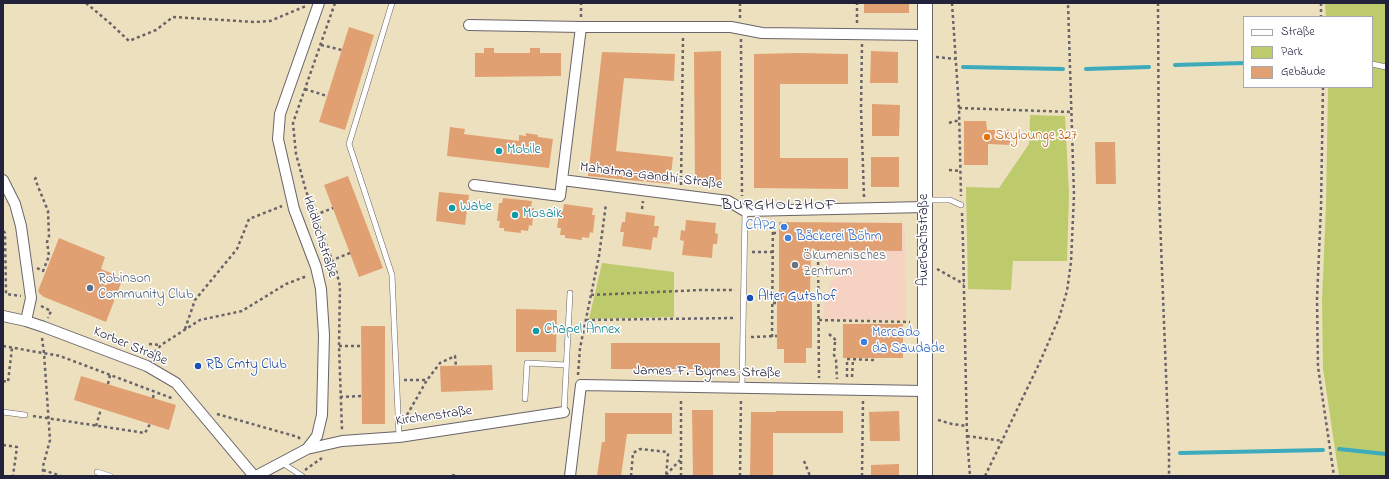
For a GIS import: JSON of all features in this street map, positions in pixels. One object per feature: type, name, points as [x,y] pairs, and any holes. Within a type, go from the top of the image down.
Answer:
[{"type":"main road","name":"Auerbachstraße","points":[[925,3],[925,476]]},
{"type":"street","name":"Heidlochstraße","points":[[255,476],[307,449],[317,436],[322,416],[324,360],[321,289],[316,267],[294,209],[278,139],[280,114],[318,6]]},
{"type":"street","points":[[469,25],[731,27],[762,33],[925,35]]},
{"type":"street","name":"Mahatma-Gandhi-Straße","points":[[474,185],[560,196],[581,27]]},
{"type":"street","points":[[3,180],[15,204],[21,226],[31,298],[26,321]]},
{"type":"street","name":"Mahatma-Gandhi-Straße","points":[[562,180],[728,201],[745,211]]},
{"type":"street","points":[[745,211],[864,208],[925,204]]},
{"type":"street","name":"Korber Straße","points":[[3,316],[44,327],[147,366],[176,384],[255,476]]},
{"type":"street","points":[[570,476],[581,385]]},
{"type":"street","name":"James-F.-Byrnes-Straße","points":[[581,385],[924,391]]},
{"type":"street","name":"Kirchenstraße","points":[[307,449],[342,441],[564,412]]},
{"type":"lane","points":[[392,3],[349,144],[392,275],[398,433]]},
{"type":"lane","points":[[1373,64],[1386,67]]},
{"type":"lane","points":[[925,204],[950,200],[961,205]]},
{"type":"lane","points":[[742,388],[745,211]]},
{"type":"lane","points":[[564,412],[570,293]]},
{"type":"lane","points":[[525,399],[527,363],[566,365]]},
{"type":"lane","points":[[3,412],[25,415]]},
{"type":"lane","points":[[282,462],[300,475]]},
{"type":"lane","points":[[97,472],[110,476]]},
{"type":"path","points":[[86,3],[129,41],[156,30],[173,17],[255,22],[270,21],[303,8],[305,5],[318,6],[331,15]]},
{"type":"path","points":[[300,475],[334,450],[342,441],[339,346],[340,286],[335,266],[306,191],[296,154],[293,123],[335,3]]},
{"type":"path","points":[[740,3],[741,192],[745,211]]},
{"type":"path","points":[[858,3],[864,208]]},
{"type":"path","points":[[952,3],[959,108],[967,436],[970,476]]},
{"type":"path","points":[[985,476],[1040,364],[1059,318],[1067,291],[1071,262],[1074,195],[1068,3]]},
{"type":"path","points":[[1158,3],[1159,193],[1169,476]]},
{"type":"path","points":[[1321,3],[1321,16]]},
{"type":"path","points":[[682,195],[683,27]]},
{"type":"path","points":[[321,45],[342,50]]},
{"type":"path","points":[[925,56],[956,59]]},
{"type":"path","points":[[1323,88],[1317,299],[1318,367],[1334,476]]},
{"type":"path","points":[[305,89],[327,96]]},
{"type":"path","points":[[959,108],[971,110],[1071,112]]},
{"type":"path","points":[[949,123],[959,121]]},
{"type":"path","points":[[949,170],[960,171]]},
{"type":"path","points":[[26,263],[43,270],[49,256],[47,242],[49,236],[48,212],[35,179],[38,176]]},
{"type":"path","points":[[185,330],[195,300],[237,249],[250,219],[283,205],[281,199],[306,191]]},
{"type":"path","points":[[581,385],[578,378],[580,348],[599,256],[606,204]]},
{"type":"path","points":[[315,215],[333,208]]},
{"type":"path","points":[[772,337],[773,210]]},
{"type":"path","points":[[3,232],[5,233],[5,293],[31,298],[38,305],[51,311],[41,336],[44,353],[50,440],[43,476]]},
{"type":"path","points":[[773,233],[779,233]]},
{"type":"path","points":[[818,250],[819,365]]},
{"type":"path","points":[[744,252],[773,252]]},
{"type":"path","points":[[147,366],[148,360],[161,345],[200,320],[242,311],[286,284],[308,275],[306,270],[350,253]]},
{"type":"path","points":[[935,268],[964,284]]},
{"type":"path","points":[[591,296],[701,290],[744,290]]},
{"type":"path","points":[[586,320],[733,318]]},
{"type":"path","points":[[819,320],[910,322]]},
{"type":"path","points":[[829,334],[838,342]]},
{"type":"path","points":[[755,337],[777,336]]},
{"type":"path","points":[[835,342],[834,355],[836,360],[838,389]]},
{"type":"path","points":[[149,344],[161,345]]},
{"type":"path","points":[[3,346],[60,356],[176,400]]},
{"type":"path","points":[[339,346],[361,346]]},
{"type":"path","points":[[3,381],[8,382],[12,348]]},
{"type":"path","points":[[398,433],[427,380],[440,363],[455,356],[456,366]]},
{"type":"path","points":[[847,377],[847,360],[874,360]]},
{"type":"path","points":[[852,377],[853,360]]},
{"type":"path","points":[[108,384],[110,375]]},
{"type":"path","points":[[396,381],[427,380]]},
{"type":"path","points":[[740,476],[742,388]]},
{"type":"path","points":[[862,476],[863,390]]},
{"type":"path","points":[[153,398],[154,392]]},
{"type":"path","points":[[340,397],[362,396]]},
{"type":"path","points":[[681,400],[681,476]]},
{"type":"path","points":[[197,408],[298,437],[307,449]]},
{"type":"path","points":[[96,426],[101,409]]},
{"type":"path","points":[[25,415],[146,433],[150,424]]},
{"type":"path","points":[[924,416],[952,424],[967,426]]},
{"type":"path","points":[[967,436],[1003,441]]},
{"type":"path","points":[[3,445],[17,447],[13,476]]},
{"type":"path","points":[[631,476],[633,453],[640,449],[667,452],[666,476]]},
{"type":"path","points":[[666,476],[681,460]]},
{"type":"path","points":[[804,461],[810,476]]},
{"type":"path","points":[[43,470],[62,476]]},
{"type":"path","points":[[452,475],[457,476]]},
{"type":"shaded area","points":[[811,222],[902,223],[905,230],[906,320],[823,319],[824,303],[836,296],[829,288],[831,281],[835,278],[818,251],[811,250]]},
{"type":"green space","points":[[1325,3],[1386,3],[1386,476],[1339,476],[1323,368],[1322,300],[1326,207],[1328,88],[1373,88],[1373,16],[1326,16]]},
{"type":"green space","points":[[1030,115],[1065,116],[1069,194],[1067,261],[1013,261],[1011,290],[968,289],[966,187],[999,188],[1029,144]]},
{"type":"green space","points":[[602,263],[674,272],[674,317],[589,319]]},
{"type":"building","points":[[864,3],[909,3],[909,13],[864,13]]},
{"type":"building","points":[[349,27],[374,35],[345,130],[319,122]]},
{"type":"building","points":[[484,48],[494,48],[494,53],[530,53],[530,48],[540,48],[540,53],[561,53],[561,76],[475,77],[475,53],[484,53]]},
{"type":"building","points":[[721,51],[721,185],[695,185],[694,52]]},
{"type":"building","points":[[871,51],[898,52],[898,83],[870,83]]},
{"type":"building","points":[[602,52],[675,54],[674,81],[624,78],[616,151],[673,157],[670,184],[588,176]]},
{"type":"building","points":[[754,54],[848,54],[848,84],[780,84],[780,158],[848,158],[848,189],[754,188]]},
{"type":"building","points":[[872,104],[900,105],[899,136],[872,136]]},
{"type":"building","name":"Skylounge 327","points":[[964,121],[986,121],[987,130],[1010,130],[1010,145],[988,144],[988,165],[964,165]]},
{"type":"building","name":"Mobile","points":[[450,127],[465,129],[464,134],[519,141],[519,135],[526,136],[526,133],[538,135],[538,137],[553,139],[549,168],[447,156]]},
{"type":"building","points":[[1095,142],[1115,142],[1116,184],[1096,184]]},
{"type":"building","points":[[871,157],[899,157],[899,187],[871,187]]},
{"type":"building","points":[[348,176],[383,268],[359,277],[324,185]]},
{"type":"building","name":"Wabe","points":[[439,192],[469,195],[465,225],[436,221]]},
{"type":"building","name":"Mosaik","points":[[503,198],[532,201],[531,208],[534,208],[532,226],[529,225],[528,231],[521,230],[521,233],[504,231],[504,228],[499,228],[500,221],[497,221],[499,203],[502,203]]},
{"type":"building","name":"Mosaik","points":[[564,204],[593,208],[592,215],[595,215],[593,233],[590,232],[589,238],[582,237],[582,240],[565,238],[565,235],[560,235],[561,228],[557,228],[560,210],[563,210]]},
{"type":"building","points":[[626,212],[655,216],[654,226],[659,226],[657,238],[653,237],[651,250],[622,246],[624,232],[620,232],[622,222],[625,222]]},
{"type":"building","points":[[686,220],[716,223],[715,233],[718,234],[717,244],[713,244],[712,258],[682,255],[684,241],[680,240],[681,230],[685,231]]},
{"type":"building","points":[[779,222],[902,223],[902,251],[811,250],[810,293],[812,293],[812,348],[806,348],[806,363],[784,363],[784,349],[777,349]]},
{"type":"building","points":[[59,238],[105,257],[101,269],[123,278],[106,322],[44,297],[38,291]]},
{"type":"building","name":"Chapel Annex","points":[[516,309],[557,310],[556,352],[516,352]]},
{"type":"building","points":[[843,324],[903,324],[903,358],[843,358]]},
{"type":"building","points":[[361,326],[385,326],[385,424],[362,424]]},
{"type":"building","points":[[611,343],[720,343],[720,369],[611,369]]},
{"type":"building","points":[[492,365],[493,390],[441,392],[440,366]]},
{"type":"building","points":[[81,376],[176,405],[169,430],[74,400]]},
{"type":"building","points":[[692,410],[713,410],[713,476],[693,476]]},
{"type":"building","points":[[843,411],[843,433],[773,433],[773,476],[750,476],[751,412]]},
{"type":"building","points":[[899,411],[900,441],[870,441],[869,412]]},
{"type":"building","points":[[605,413],[672,413],[672,434],[627,434],[621,476],[597,476],[602,442],[605,442]]},
{"type":"building","points":[[899,464],[899,476],[871,476],[871,465]]},
{"type":"waterway","points":[[1175,65],[1243,63]]},
{"type":"waterway","points":[[963,67],[1063,69]]},
{"type":"waterway","points":[[1086,69],[1149,67]]},
{"type":"waterway","points":[[1339,449],[1386,454]]},
{"type":"waterway","points":[[1180,453],[1323,450]]},
{"type":"place","name":"Skylounge 327","points":[[987,137]]},
{"type":"place","name":"Mobile","points":[[499,151]]},
{"type":"place","name":"Wabe","points":[[452,208]]},
{"type":"place","name":"Mosaik","points":[[515,215]]},
{"type":"place","name":"CAP2","points":[[784,227]]},
{"type":"place","name":"Bäckerei Böhm","points":[[788,238]]},
{"type":"place","name":"Ökumenisches Zentrum","points":[[795,265]]},
{"type":"place","name":"Robinson Community Club","points":[[90,288]]},
{"type":"place","name":"Alter Gutshof","points":[[750,298]]},
{"type":"place","name":"Chapel Annex","points":[[536,331]]},
{"type":"place","name":"Mercado da Saudade","points":[[864,342]]},
{"type":"place","name":"RB Cmty Club","points":[[198,366]]},
{"type":"district","name":"BURGHOLZHOF","points":[[779,206]]}]
